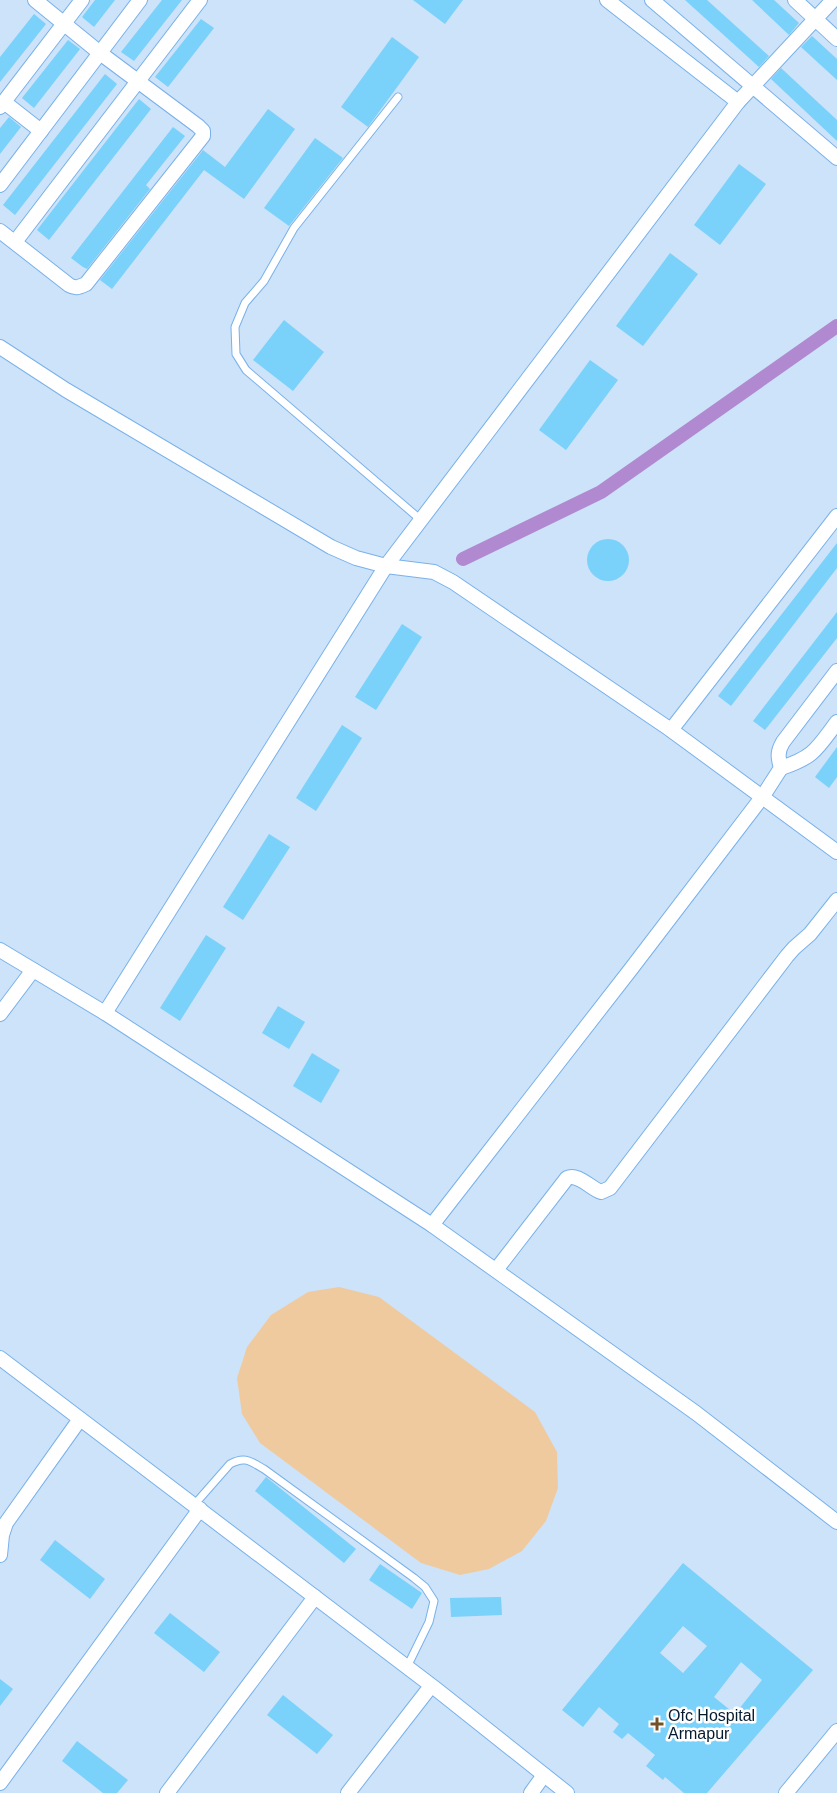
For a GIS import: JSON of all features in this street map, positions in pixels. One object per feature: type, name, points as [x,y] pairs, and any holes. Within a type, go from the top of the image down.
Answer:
[{"type":"street","points":[[0,231],[69,285],[74,288],[86,284],[203,136],[203,131],[198,126],[100,53],[34,0]]},
{"type":"street","points":[[41,131],[2,105],[82,0]]},
{"type":"street","points":[[0,185],[140,0]]},
{"type":"street","points":[[15,242],[200,0]]},
{"type":"street","points":[[606,0],[738,102]]},
{"type":"street","points":[[652,0],[837,158]]},
{"type":"street","points":[[795,0],[837,39]]},
{"type":"street","points":[[105,1013],[386,566],[738,102],[833,0]]},
{"type":"street","points":[[0,347],[66,390],[331,547],[356,558],[386,566],[434,572],[453,582],[671,730],[837,852]]},
{"type":"street","points":[[671,730],[837,516]]},
{"type":"street","points":[[781,768],[778,756],[782,742],[837,671]]},
{"type":"street","points":[[432,1225],[631,969],[763,796],[781,768],[800,762],[809,756],[837,722]]},
{"type":"street","points":[[496,1270],[567,1178],[577,1177],[600,1192],[610,1188],[787,956],[810,934],[837,900]]},
{"type":"street","points":[[0,950],[105,1013],[432,1225],[696,1413],[837,1522]]},
{"type":"street","points":[[0,1014],[33,970]]},
{"type":"street","points":[[0,1358],[407,1667],[567,1793]]},
{"type":"street","points":[[0,1555],[2,1535],[6,1523],[80,1419]]},
{"type":"street","points":[[0,1783],[197,1507]]},
{"type":"street","points":[[167,1793],[315,1597]]},
{"type":"street","points":[[348,1793],[431,1686]]},
{"type":"street","points":[[786,1793],[837,1731]]},
{"type":"street","points":[[530,1793],[544,1775]]},
{"type":"lane","points":[[398,97],[294,228],[264,281],[245,303],[235,327],[236,354],[246,370],[421,520]]},
{"type":"lane","points":[[197,1507],[230,1464],[244,1459],[264,1469],[425,1587],[434,1601],[433,1608],[429,1622],[407,1667]]},
{"type":"shaded area","points":[[339,1287],[379,1297],[535,1412],[557,1452],[558,1488],[546,1521],[522,1551],[489,1569],[460,1575],[421,1563],[260,1443],[242,1414],[237,1378],[247,1347],[271,1315],[308,1292]]},
{"type":"building","points":[[95,0],[115,0],[94,27],[82,17]]},
{"type":"building","points":[[162,0],[182,0],[134,61],[121,52]]},
{"type":"building","points":[[413,0],[463,0],[445,24]]},
{"type":"building","points":[[685,0],[707,0],[769,56],[759,67]]},
{"type":"building","points":[[752,0],[774,0],[799,23],[789,35]]},
{"type":"building","points":[[34,14],[46,24],[0,82],[0,57]]},
{"type":"building","points":[[201,19],[214,28],[168,87],[155,77]]},
{"type":"building","points":[[812,36],[837,59],[837,80],[801,47]]},
{"type":"building","points":[[392,37],[419,57],[368,127],[341,107]]},
{"type":"building","points":[[68,40],[80,49],[34,108],[22,98]]},
{"type":"building","points":[[781,68],[837,120],[837,141],[771,79]]},
{"type":"building","points":[[105,74],[117,84],[15,215],[3,205]]},
{"type":"building","points":[[139,99],[151,109],[49,240],[37,230]]},
{"type":"building","points":[[268,109],[295,129],[244,199],[204,170],[112,289],[100,280],[203,150],[225,167]]},
{"type":"building","points":[[9,117],[21,127],[0,154],[0,128]]},
{"type":"building","points":[[173,127],[185,136],[146,185],[150,189],[87,269],[83,267],[71,258]]},
{"type":"building","points":[[315,138],[343,158],[289,226],[264,208]]},
{"type":"building","points":[[739,164],[766,184],[720,245],[694,225]]},
{"type":"building","points":[[670,253],[698,274],[643,346],[616,326]]},
{"type":"building","points":[[284,320],[324,352],[293,391],[253,360]]},
{"type":"building","points":[[590,360],[618,380],[566,450],[539,430]]},
{"type":"building","points":[[604,539],[612,539],[623,545],[629,560],[623,575],[612,581],[604,581],[593,575],[587,564],[587,556],[593,545]]},
{"type":"building","points":[[837,543],[837,568],[731,706],[718,696]]},
{"type":"building","points":[[837,612],[837,638],[765,730],[753,721]]},
{"type":"building","points":[[402,624],[422,637],[376,710],[355,697]]},
{"type":"building","points":[[342,725],[362,738],[316,811],[296,798]]},
{"type":"building","points":[[837,747],[837,777],[829,788],[815,777]]},
{"type":"building","points":[[269,834],[290,847],[243,920],[223,907]]},
{"type":"building","points":[[206,935],[226,948],[180,1021],[160,1008]]},
{"type":"building","points":[[278,1006],[305,1022],[289,1049],[262,1033]]},
{"type":"building","points":[[312,1053],[340,1070],[321,1103],[293,1086]]},
{"type":"building","points":[[266,1477],[356,1549],[344,1563],[255,1491]]},
{"type":"building","points":[[55,1540],[105,1579],[90,1599],[40,1560]]},
{"type":"building","points":[[683,1563],[813,1670],[707,1793],[684,1793],[665,1777],[663,1780],[646,1766],[655,1755],[628,1733],[622,1739],[613,1732],[619,1724],[599,1707],[583,1727],[562,1710]],"holes":[[[683,1626],[707,1646],[683,1673],[660,1653]],[[741,1662],[762,1680],[735,1714],[714,1697]]]},
{"type":"building","points":[[380,1564],[422,1593],[412,1609],[369,1580]]},
{"type":"building","points":[[501,1597],[502,1615],[451,1617],[450,1598]]},
{"type":"building","points":[[170,1613],[220,1652],[204,1672],[154,1633]]},
{"type":"building","points":[[0,1679],[13,1689],[0,1706]]},
{"type":"building","points":[[283,1695],[333,1735],[317,1754],[267,1715]]},
{"type":"building","points":[[77,1741],[128,1780],[117,1793],[103,1793],[62,1761]]},
{"type":"waterway","points":[[463,559],[601,492],[837,326]]},
{"type":"place","name":"Ofc Hospital Armapur","points":[[657,1724]]}]
